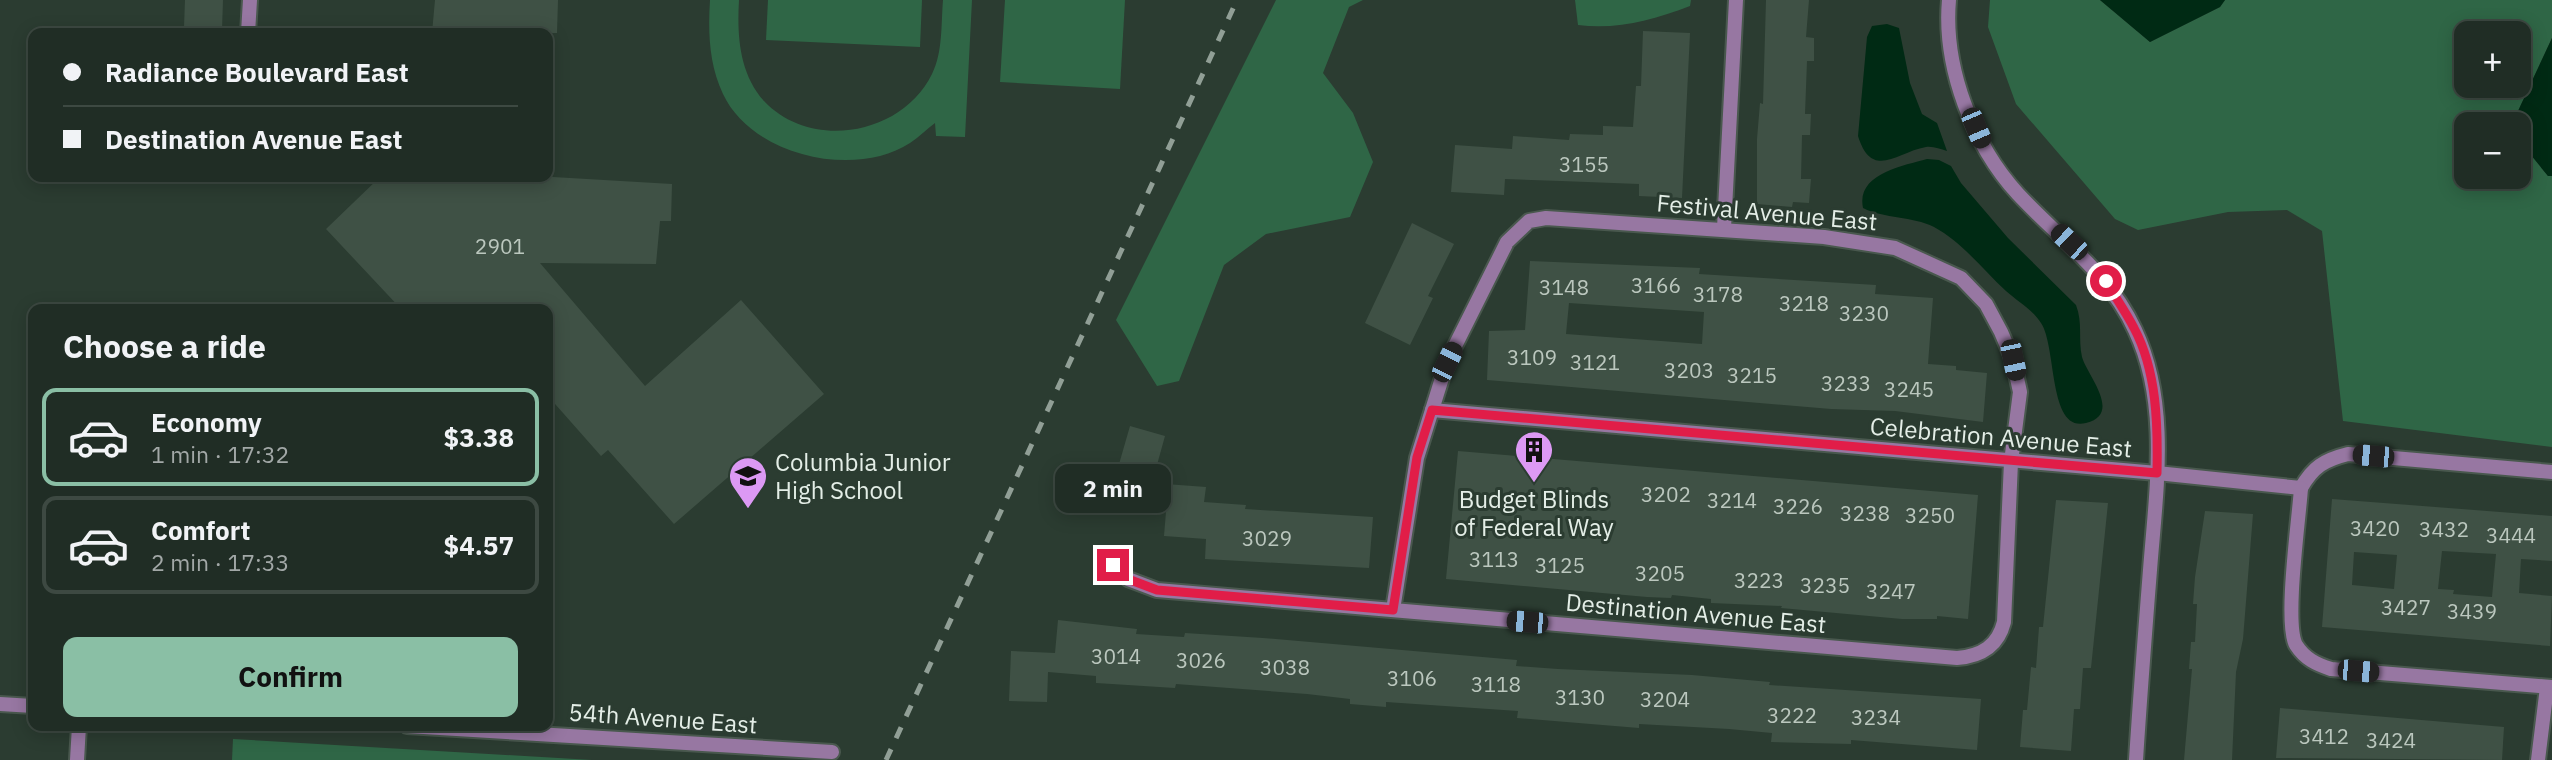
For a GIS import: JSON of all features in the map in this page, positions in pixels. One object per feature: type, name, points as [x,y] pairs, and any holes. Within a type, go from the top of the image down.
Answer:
[{"type":"street","points":[[248,28],[250,0]]},
{"type":"street","points":[[1724,228],[1737,0]]},
{"type":"street","points":[[1949,0],[1947,21],[1954,67],[1986,151],[2018,194],[2106,281],[2136,330],[2149,373],[2158,420],[2157,473],[2136,760]]},
{"type":"street","name":"Festival Avenue East","points":[[1432,410],[1447,362],[1507,242],[1529,222],[1546,218],[1724,228],[1824,237],[1895,248],[1961,278],[1986,304],[2013,360],[2020,392],[2011,462],[2004,622],[1996,643],[1988,649]]},
{"type":"street","points":[[1393,610],[1417,457],[1432,410]]},
{"type":"street","name":"Celebration Avenue East","points":[[1432,410],[2301,488]]},
{"type":"street","points":[[2538,760],[2549,687],[2331,669],[2312,662],[2304,655],[2292,636],[2291,623],[2301,488],[2315,467],[2327,460],[2348,454],[2552,472]]},
{"type":"street","name":"Destination Avenue East","points":[[1113,565],[1128,579],[1157,590],[1957,658],[1972,657],[1988,649]]},
{"type":"street","points":[[0,704],[28,706]]},
{"type":"street","points":[[77,760],[79,731]]},
{"type":"street","name":"54th Avenue East","points":[[489,731],[832,752]]},
{"type":"shaded area","points":[[710,0],[739,0],[741,53],[749,78],[764,101],[784,117],[806,127],[831,131],[855,129],[879,122],[900,111],[918,94],[936,65],[943,0],[972,0],[965,137],[936,136],[935,123],[910,143],[887,154],[862,159],[834,160],[780,146],[757,133],[737,115],[723,94],[711,48]]},
{"type":"shaded area","points":[[768,0],[922,0],[920,47],[766,40]]},
{"type":"shaded area","points":[[1005,0],[1125,0],[1120,89],[1000,82]]},
{"type":"shaded area","points":[[1276,0],[1363,0],[1349,7],[1323,73],[1353,113],[1373,162],[1350,217],[1266,234],[1224,265],[1179,381],[1157,386],[1116,320]]},
{"type":"shaded area","points":[[1575,0],[1691,0],[1690,6],[1662,16],[1621,25],[1592,26],[1578,25]]},
{"type":"shaded area","points":[[1990,0],[2100,0],[2150,42],[2220,7],[2225,0],[2552,0],[2552,38],[2531,83],[2531,21],[2454,21],[2454,98],[2524,98],[2518,112],[2454,112],[2454,189],[2531,189],[2531,155],[2548,176],[2552,176],[2552,447],[2343,421],[2322,231],[2287,210],[2228,212],[2138,230],[2115,219],[2016,104],[1988,27]]},
{"type":"shaded area","points":[[2100,0],[2225,0],[2220,7],[2150,42]]},
{"type":"shaded area","points":[[1887,24],[1899,28],[1910,83],[1922,114],[1937,123],[1947,151],[1926,147],[1878,161],[1864,150],[1858,136],[1867,37],[1872,26]]},
{"type":"shaded area","points":[[2552,38],[2552,176],[2548,176],[2531,155],[2531,112],[2518,112],[2524,98],[2531,98],[2531,83]]},
{"type":"shaded area","points":[[1927,159],[1939,160],[1951,166],[1961,183],[2008,238],[2076,305],[2082,357],[2100,393],[2102,403],[2102,411],[2097,418],[2086,423],[2074,423],[2065,415],[2059,402],[2046,335],[2041,323],[1963,248],[1926,223],[1863,208],[1863,196],[1874,179],[1883,173]]},
{"type":"shaded area","points":[[233,739],[592,760],[232,760]]},
{"type":"building","points":[[185,0],[223,0],[222,28],[184,27]]},
{"type":"building","points":[[435,0],[558,0],[557,33],[553,33],[553,28],[432,28]]},
{"type":"building","points":[[1766,0],[1809,0],[1806,37],[1814,38],[1814,61],[1807,61],[1805,114],[1811,114],[1810,135],[1802,135],[1801,179],[1811,179],[1809,203],[1793,202],[1792,207],[1757,204],[1757,139],[1760,103],[1763,104]]},
{"type":"building","points":[[1643,31],[1690,33],[1682,198],[1639,196],[1639,184],[1505,179],[1504,195],[1451,192],[1455,145],[1512,149],[1513,136],[1569,140],[1570,134],[1603,135],[1603,126],[1633,127],[1636,86],[1641,86]]},
{"type":"building","points":[[553,177],[672,184],[671,221],[660,221],[656,264],[540,263],[645,386],[741,300],[824,394],[674,524],[608,450],[601,456],[553,402],[553,304],[396,304],[326,229],[375,182],[553,182]]},
{"type":"building","points":[[1412,223],[1454,244],[1428,296],[1433,298],[1410,345],[1365,323]]},
{"type":"building","points":[[1530,261],[1700,268],[1699,274],[1876,285],[1875,294],[1933,298],[1928,364],[1956,366],[1956,370],[1987,373],[1983,422],[1895,411],[1831,409],[1487,380],[1489,331],[1525,330]],"holes":[[[1569,303],[1704,312],[1702,344],[1566,334]]]},
{"type":"building","points":[[1130,426],[1165,436],[1152,483],[1206,487],[1204,502],[1246,505],[1245,509],[1373,517],[1369,568],[1205,559],[1206,539],[1164,536],[1167,500],[1113,485]]},
{"type":"building","points":[[1458,451],[1978,495],[1968,619],[1937,616],[1937,619],[1902,619],[1781,608],[1782,606],[1711,603],[1711,599],[1672,595],[1671,598],[1647,597],[1446,579]]},
{"type":"building","points":[[2332,499],[2552,516],[2552,561],[2521,559],[2519,593],[2552,596],[2550,646],[2322,627]],"holes":[[[2442,551],[2496,554],[2492,597],[2453,594],[2454,590],[2438,589]],[[2354,552],[2397,555],[2394,589],[2352,585]]]},
{"type":"building","points":[[2056,500],[2108,503],[2091,668],[2083,668],[2080,709],[2074,709],[2071,751],[2020,747],[2031,667],[2036,668],[2039,627],[2043,627]]},
{"type":"building","points":[[2205,511],[2253,514],[2243,639],[2236,672],[2232,760],[2184,760],[2192,669],[2189,669],[2191,642],[2195,642],[2195,577]]},
{"type":"building","points":[[1058,620],[1137,629],[1136,634],[1184,637],[1185,633],[1263,638],[1517,660],[1516,666],[1692,675],[1770,682],[1769,685],[1981,699],[1977,750],[1851,740],[1851,744],[1771,742],[1772,733],[1639,724],[1639,728],[1517,718],[1518,711],[1386,702],[1386,707],[1350,704],[1350,699],[1307,694],[1176,684],[1175,688],[1096,683],[1096,676],[1048,672],[1047,702],[1009,701],[1011,651],[1055,653]]},
{"type":"building","points":[[2280,708],[2504,727],[2502,760],[2276,758]]},
{"type":"railway","points":[[886,760],[1237,0]]},
{"type":"place","name":"Budget Blinds of Federal Way","points":[[1534,484]]},
{"type":"place","name":"Columbia Junior High School","points":[[748,510]]},
{"type":"route","points":[[1113,565],[1128,579],[1157,590],[1393,610],[1417,457],[1432,410],[2157,473],[2158,420],[2149,373],[2136,330],[2106,281]]}]
